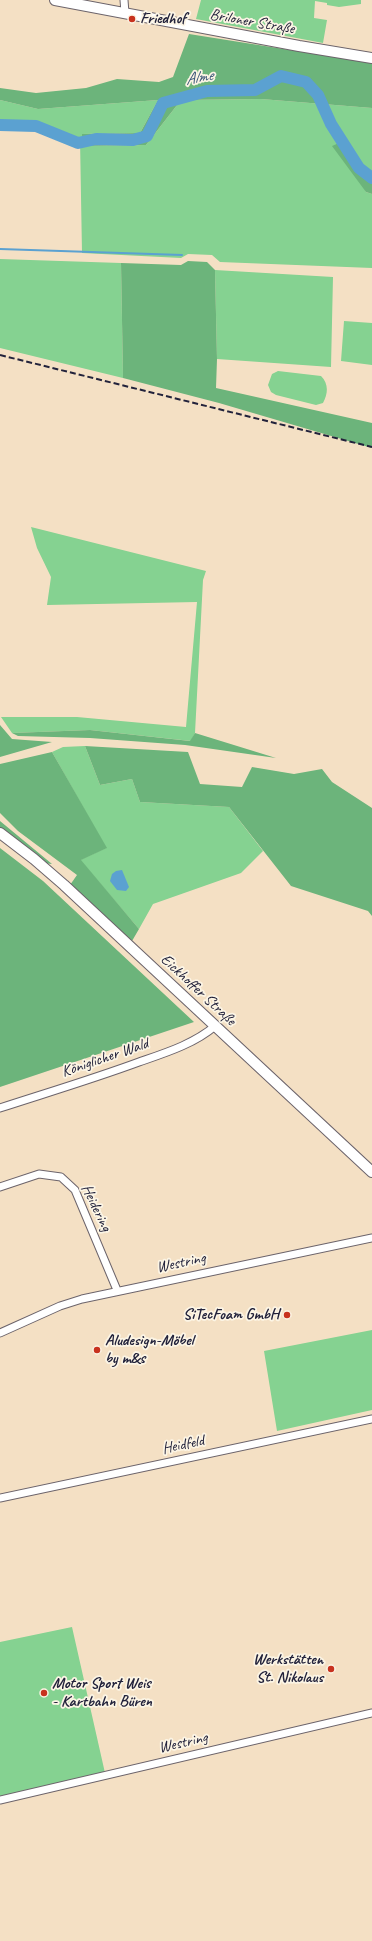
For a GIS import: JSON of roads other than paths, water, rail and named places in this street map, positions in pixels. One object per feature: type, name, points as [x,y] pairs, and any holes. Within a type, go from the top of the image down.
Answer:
[{"type":"main road","name":"Briloner Straße","points":[[55,0],[372,58]]},
{"type":"main road","name":"Eickhoffer Straße","points":[[0,834],[51,873],[372,1172]]},
{"type":"street","points":[[124,0],[125,13]]},
{"type":"street","name":"Königlicher Wald","points":[[0,1108],[156,1056],[187,1043],[208,1032],[215,1026]]},
{"type":"street","name":"Heidering","points":[[0,1187],[39,1174],[61,1177],[75,1190],[118,1290]]},
{"type":"street","name":"Westring","points":[[0,1333],[60,1306],[118,1290],[372,1238]]},
{"type":"street","name":"Heidfeld","points":[[0,1498],[372,1419]]},
{"type":"street","name":"Westring","points":[[0,1800],[372,1713]]},
{"type":"water","points":[[122,870],[129,887],[126,891],[117,890],[110,881],[112,874],[116,871]]},
{"type":"waterway","name":"Alme","points":[[0,125],[36,126],[78,143],[96,139],[133,140],[147,136],[163,103],[207,91],[255,90],[281,76],[306,82],[318,95],[331,124],[359,168],[372,178]]},
{"type":"waterway","points":[[0,249],[182,255]]},
{"type":"railway","points":[[0,355],[372,447]]},
{"type":"place","name":"Friedhof","points":[[132,19]]},
{"type":"place","name":"SiTecFoam GmbH","points":[[287,1315]]},
{"type":"place","name":"Aludesign-Möbel by m&s","points":[[97,1350]]},
{"type":"place","name":"Werkstätten St. Nikolaus","points":[[331,1669]]},
{"type":"place","name":"Motor Sport Weis - Kartbahn Büren","points":[[44,1693]]}]
